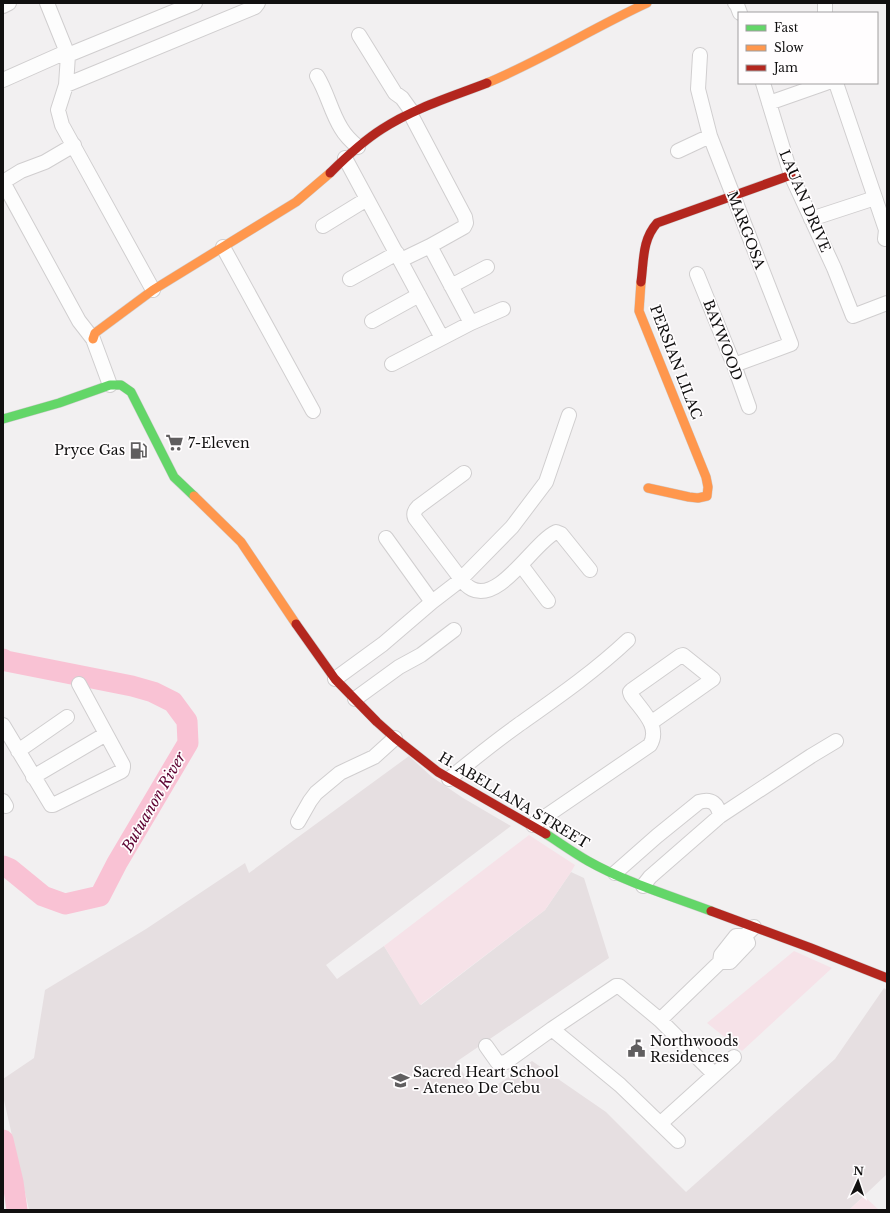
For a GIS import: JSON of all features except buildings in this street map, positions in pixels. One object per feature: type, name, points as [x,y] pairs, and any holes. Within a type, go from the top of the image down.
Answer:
[{"type":"street","points":[[3,6],[9,3]]},
{"type":"street","points":[[46,3],[67,54],[66,85],[58,110],[62,125],[154,290]]},
{"type":"street","points":[[3,80],[195,3]]},
{"type":"street","points":[[66,85],[256,7],[258,3]]},
{"type":"street","points":[[93,339],[95,333],[154,290],[296,202],[345,158],[380,130],[411,112],[497,79],[642,4]]},
{"type":"street","points":[[350,280],[399,256],[430,246],[464,228],[466,223],[465,217],[411,112],[402,98],[395,93],[360,35]]},
{"type":"street","name":"MARGOSA","points":[[700,56],[698,89],[710,136],[791,344],[734,365]]},
{"type":"street","points":[[317,76],[323,86],[332,111],[341,129],[358,147]]},
{"type":"street","name":"LAUAN DRIVE","points":[[763,84],[791,175],[834,268],[853,316],[887,304]]},
{"type":"street","points":[[769,103],[823,84]]},
{"type":"street","points":[[836,84],[886,230],[884,239]]},
{"type":"street","points":[[678,151],[710,136]]},
{"type":"street","points":[[3,419],[116,385],[93,339],[79,321],[3,182],[21,171],[45,162],[74,145]]},
{"type":"street","points":[[345,158],[442,338]]},
{"type":"street","name":"PERSIAN LILAC","points":[[648,488],[698,498],[707,496],[708,487],[706,477],[640,311],[646,241],[650,231],[657,223],[791,175]]},
{"type":"street","points":[[811,219],[875,198]]},
{"type":"street","points":[[323,226],[368,199]]},
{"type":"street","points":[[430,246],[471,323]]},
{"type":"street","points":[[223,247],[313,411]]},
{"type":"street","points":[[451,286],[487,267]]},
{"type":"street","name":"BAYWOOD","points":[[698,274],[749,407]]},
{"type":"street","points":[[372,321],[420,295]]},
{"type":"street","points":[[392,364],[471,323],[503,309]]},
{"type":"street","name":"H. ABELLANA STREET","points":[[116,385],[131,392],[174,477],[241,542],[335,679],[377,722],[449,779],[533,825],[588,861],[643,886],[750,931],[887,978]]},
{"type":"street","points":[[335,679],[383,644],[461,579],[512,527],[546,482],[569,414]]},
{"type":"street","points":[[464,473],[418,507],[414,514],[415,518],[461,579],[474,590],[490,590],[521,565],[547,538],[556,532],[561,534],[590,570]]},
{"type":"street","points":[[386,538],[432,602]]},
{"type":"street","points":[[521,565],[548,601]]},
{"type":"street","points":[[355,699],[399,668],[422,655],[454,630]]},
{"type":"street","points":[[449,779],[501,738],[590,673],[608,659],[628,640]]},
{"type":"street","points":[[533,825],[639,754],[650,745],[653,740],[652,722],[630,692],[682,655],[686,656],[713,679],[652,722]]},
{"type":"street","points":[[3,725],[33,777],[53,806],[122,771],[123,765],[80,684]]},
{"type":"street","points":[[18,750],[67,717]]},
{"type":"street","points":[[33,777],[106,734]]},
{"type":"street","points":[[298,822],[316,793],[340,773],[374,756],[396,738]]},
{"type":"street","points":[[643,886],[660,868],[720,816],[836,741]]},
{"type":"street","points":[[615,873],[699,802],[704,800],[715,804],[719,808],[720,816]]},
{"type":"street","points":[[660,1020],[720,962],[730,962],[748,943],[750,931]]},
{"type":"street","points":[[486,1046],[498,1063],[504,1063],[552,1028],[616,986],[621,987],[660,1020],[714,1074]]},
{"type":"street","points":[[552,1028],[620,1085],[678,1141]]},
{"type":"street","points":[[661,1123],[734,1057]]},
{"type":"shaded area","points":[[409,756],[432,777],[463,798],[511,826],[326,965],[337,979],[384,946],[421,1005],[545,910],[571,872],[584,878],[609,958],[456,1062],[479,1097],[532,1061],[606,1112],[686,1192],[835,1059],[884,988],[887,990],[887,1174],[849,1210],[29,1210],[3,1096],[3,1079],[34,1058],[45,990],[146,929],[245,863],[249,873]]},
{"type":"shaded area","points":[[529,835],[575,865],[571,872],[545,910],[420,1005],[384,946]]},
{"type":"shaded area","points":[[794,951],[832,968],[742,1051],[707,1023]]},
{"type":"shaded area","points":[[864,1196],[879,1210],[849,1210]]},
{"type":"waterway","name":"Butuanon River","points":[[3,659],[6,661],[132,686],[153,692],[173,702],[187,721],[188,743],[117,863],[100,896],[65,904],[43,896],[10,869],[3,866]]},
{"type":"waterway","name":"Butuanon River","points":[[3,1140],[13,1182],[17,1210]]},
{"type":"traffic: fast","points":[[3,419],[59,403],[110,385],[121,385],[131,392],[174,477],[194,496]]},
{"type":"traffic: fast","points":[[546,834],[602,869],[711,911]]},
{"type":"traffic: slow","points":[[487,83],[528,64],[647,3]]},
{"type":"traffic: slow","points":[[93,339],[95,333],[153,290],[296,202],[330,173]]},
{"type":"traffic: slow","points":[[641,282],[639,311],[706,477],[708,487],[707,496],[698,498],[648,488]]},
{"type":"traffic: slow","points":[[194,496],[241,542],[296,624]]},
{"type":"traffic: jam","points":[[330,173],[361,144],[394,122],[433,103],[487,83]]},
{"type":"traffic: jam","points":[[641,282],[646,243],[657,223],[791,175]]},
{"type":"traffic: jam","points":[[296,624],[335,679],[377,722],[395,738],[438,772],[546,834]]},
{"type":"traffic: jam","points":[[711,911],[887,978]]},
{"type":"place","name":"7-Eleven","points":[[175,443]]},
{"type":"place","name":"Pryce Gas","points":[[138,450]]},
{"type":"place","name":"Northwoods Residences","points":[[637,1049]]},
{"type":"place","name":"Sacred Heart School - Ateneo De Cebu","points":[[400,1080]]}]
